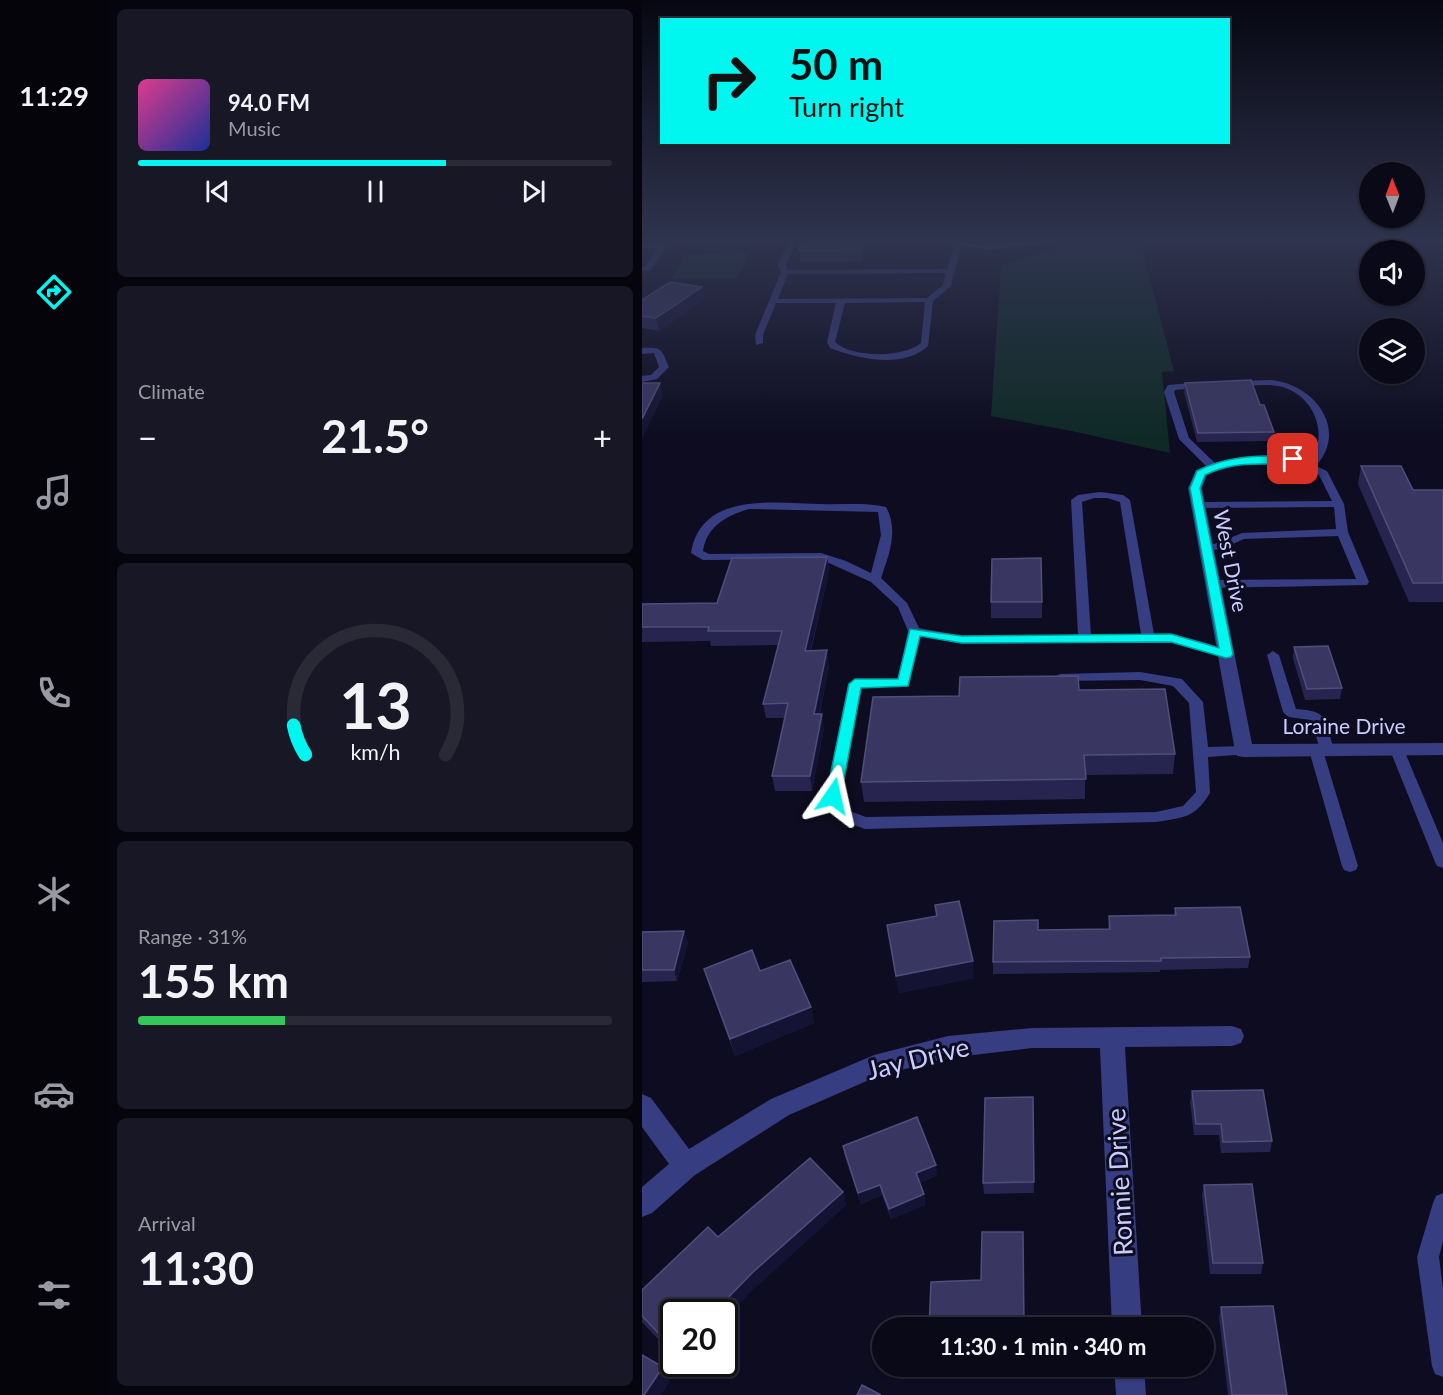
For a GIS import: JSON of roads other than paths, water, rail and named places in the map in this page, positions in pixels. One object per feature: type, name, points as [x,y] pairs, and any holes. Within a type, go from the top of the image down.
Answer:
[{"type":"street","points":[[1213,467],[1245,460],[1293,459]]},
{"type":"street","name":"West Drive","points":[[1213,467],[1201,473],[1195,488],[1244,751]]},
{"type":"street","name":"Loraine Drive","points":[[1244,751],[1443,749]]},
{"type":"street","name":"Ronnie Drive","points":[[1113,1036],[1126,1317]]},
{"type":"street","name":"Jay Drive","points":[[642,1204],[686,1166],[780,1107],[874,1066],[948,1047],[1032,1038],[1232,1036]]},
{"type":"street","points":[[642,1106],[686,1166]]},
{"type":"street","points":[[1130,1377],[1131,1395]]},
{"type":"lane","points":[[759,343],[759,335],[772,306]]},
{"type":"lane","points":[[840,306],[831,342],[833,346],[859,355],[884,356],[912,354],[921,350],[925,344],[928,306]]},
{"type":"lane","points":[[642,351],[657,350],[664,367],[654,377],[642,379]]},
{"type":"lane","points":[[1222,384],[1278,383],[1290,386],[1306,397],[1321,418],[1325,437],[1323,448],[1309,466]]},
{"type":"lane","points":[[1212,384],[1179,385],[1171,387],[1169,392],[1184,439],[1213,467]]},
{"type":"lane","points":[[1213,584],[1363,582],[1342,532],[1339,504],[1323,473],[1293,459]]},
{"type":"lane","points":[[1085,639],[1076,500],[1095,495],[1115,495],[1125,500],[1148,638]]},
{"type":"lane","points":[[1198,505],[1339,504]]},
{"type":"lane","points":[[875,579],[886,544],[889,521],[882,509],[748,507],[727,512],[713,520],[698,545],[697,553],[707,558],[821,556],[842,562],[875,579],[903,606],[914,631],[904,683],[855,684],[833,796],[841,814],[865,823],[1156,817],[1188,811],[1203,793],[1196,702],[1177,682],[1140,676],[1046,678]]},
{"type":"lane","points":[[1206,548],[1221,546],[1242,536],[1342,532]]},
{"type":"lane","points":[[914,631],[962,640],[1171,638],[1226,654]]},
{"type":"lane","points":[[1274,655],[1290,712],[1312,714],[1317,717],[1321,750],[1350,866]]},
{"type":"lane","points":[[1397,750],[1443,862]]},
{"type":"lane","points":[[1201,752],[1244,751]]},
{"type":"lane","points":[[1443,1203],[1428,1257],[1443,1366]]}]
